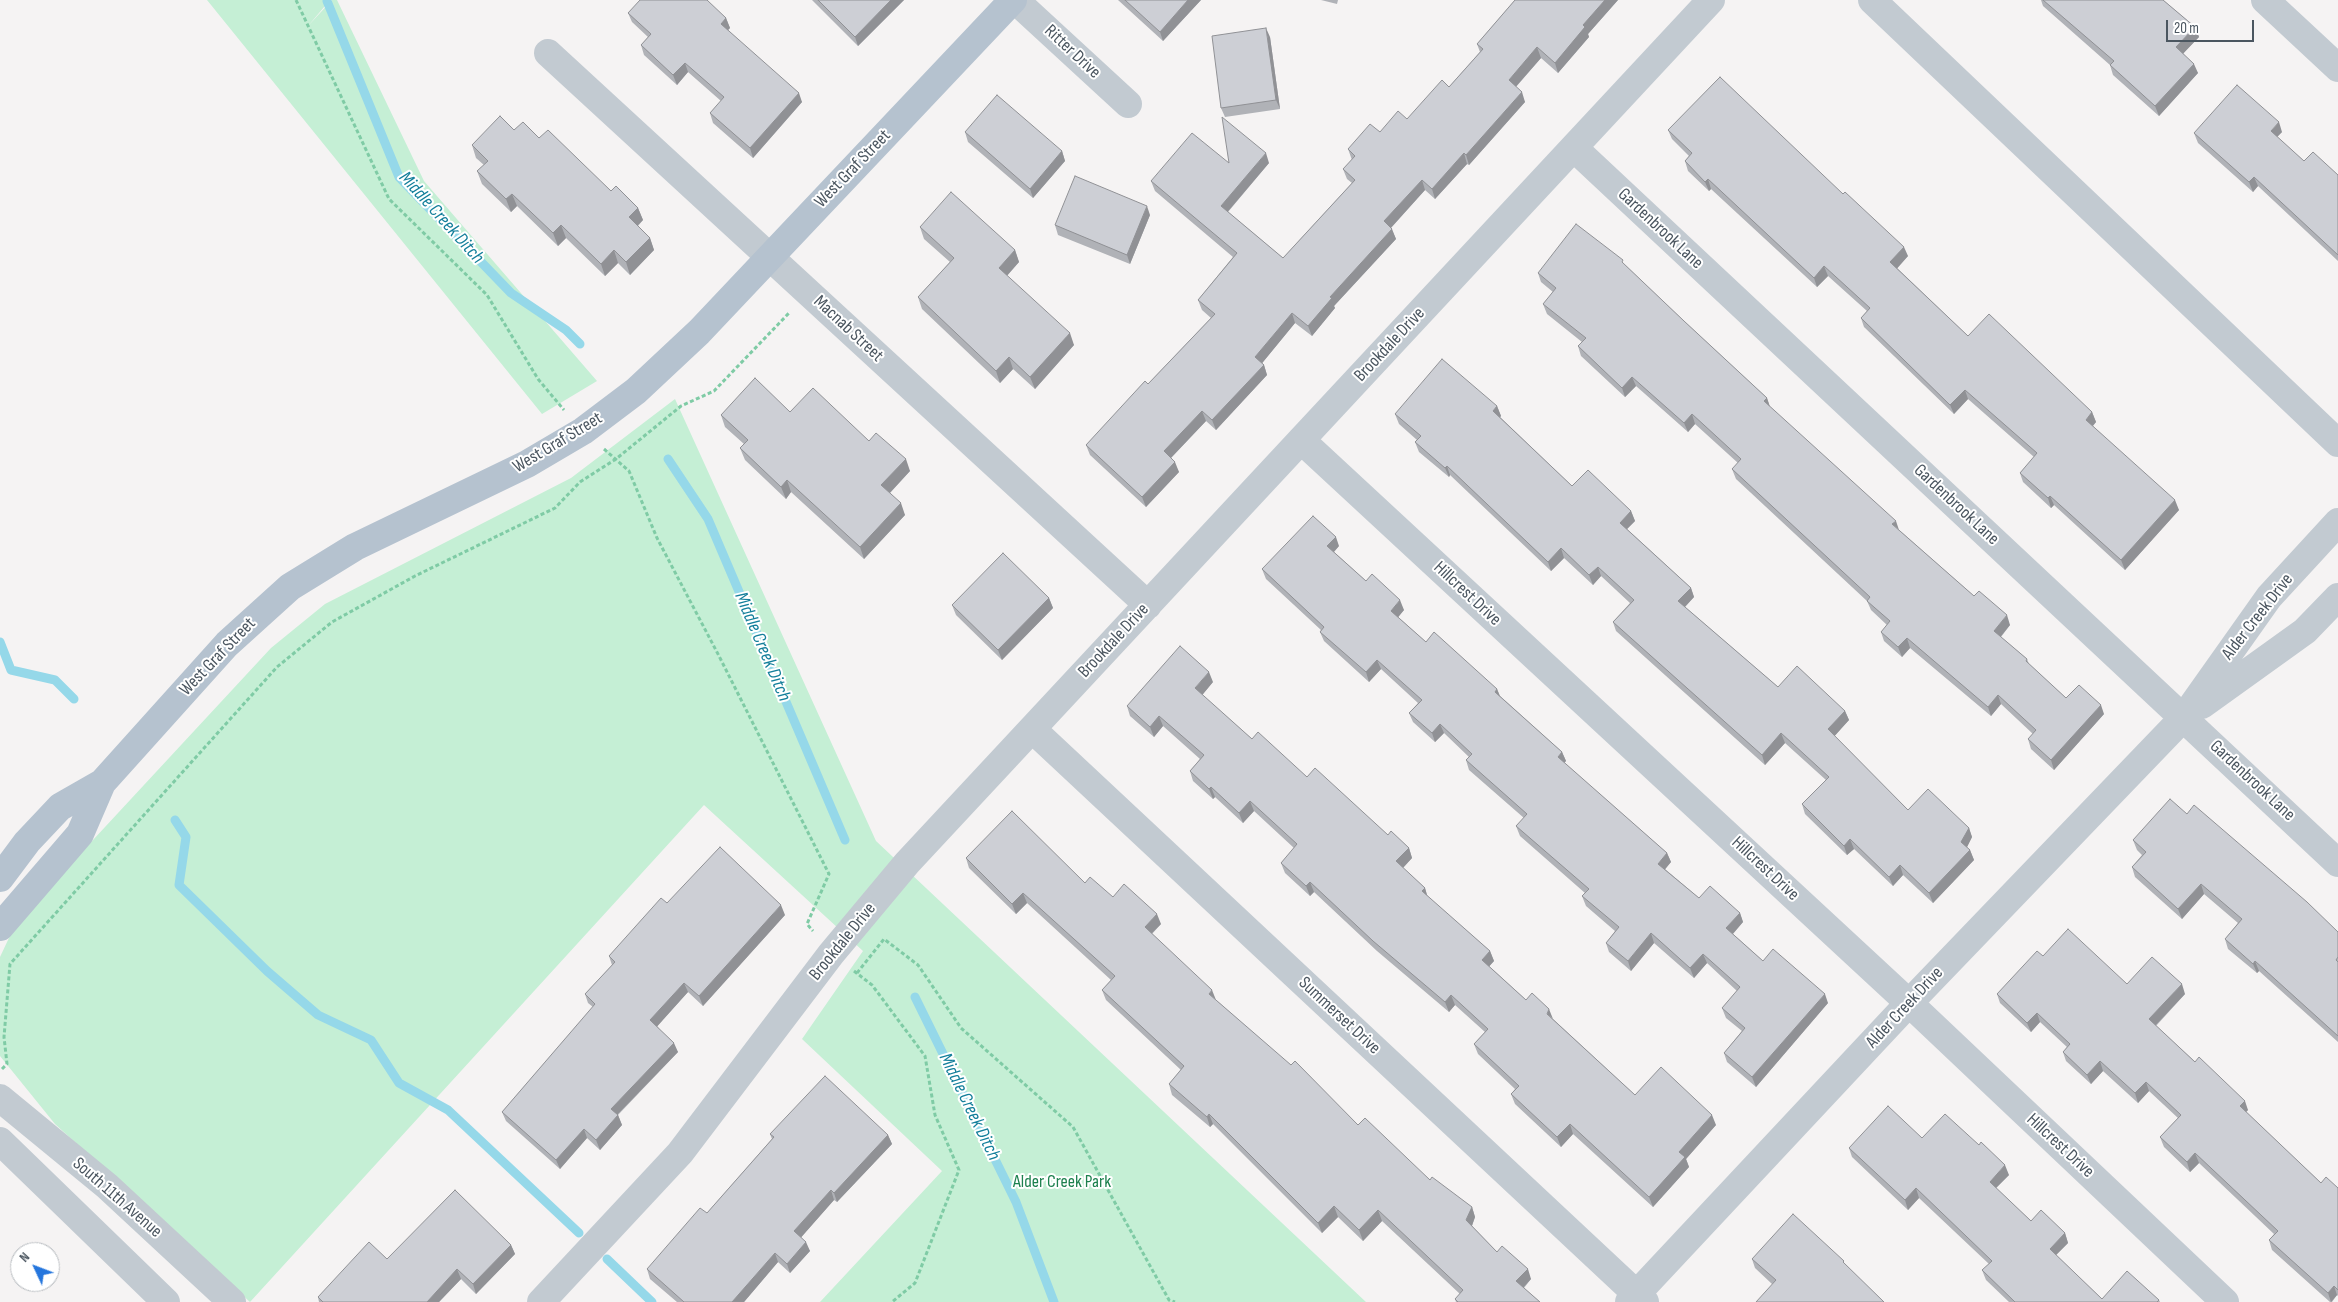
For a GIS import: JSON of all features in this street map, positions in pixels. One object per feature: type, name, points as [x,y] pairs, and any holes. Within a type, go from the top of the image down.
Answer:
[{"type":"main road","name":"West Graf Street","points":[[0,878],[27,842],[60,807],[102,783],[227,644],[290,587],[355,547],[527,464],[583,431],[636,391],[685,345],[1014,0]]},
{"type":"main road","name":"West Graf Street","points":[[0,927],[80,834],[102,783]]},
{"type":"street","name":"Ritter Drive","points":[[1014,0],[1128,104]]},
{"type":"street","name":"Brookdale Drive","points":[[541,1302],[680,1153],[831,954],[907,863],[1711,0]]},
{"type":"street","points":[[1872,0],[2338,443]]},
{"type":"street","points":[[2265,0],[2338,68]]},
{"type":"street","name":"Macnab Street","points":[[548,53],[1148,605]]},
{"type":"street","name":"Gardenbrook Lane","points":[[1574,148],[2338,863]]},
{"type":"street","name":"Hillcrest Drive","points":[[1301,440],[1909,1003],[2225,1302]]},
{"type":"street","name":"Alder Creek Drive","points":[[1637,1299],[1909,1003],[2184,717],[2269,597],[2338,522]]},
{"type":"street","name":"Alder Creek Drive","points":[[2184,717],[2306,631],[2338,596]]},
{"type":"street","name":"Summerset Drive","points":[[1032,730],[1637,1299]]},
{"type":"street","name":"South 11th Avenue","points":[[0,1098],[107,1186],[232,1302]]},
{"type":"street","points":[[0,1141],[166,1302]]},
{"type":"path","points":[[296,0],[389,199],[487,296],[538,379],[583,431],[630,471],[657,538],[829,874],[807,924],[831,954],[872,985],[925,1056],[934,1115],[959,1170],[915,1283],[892,1302]]},
{"type":"path","points":[[0,1071],[7,1064],[4,1037],[10,964],[277,667],[332,622],[415,576],[555,508],[580,482],[616,459],[681,406],[714,391],[792,310]]},
{"type":"path","points":[[857,973],[884,938],[918,965],[961,1028],[1074,1127],[1169,1300],[1175,1302]]},
{"type":"green space","points":[[207,0],[330,0],[308,26],[332,0],[337,0],[424,181],[597,381],[542,414]]},
{"type":"green space","name":"Alder Creek Park","points":[[675,399],[876,841],[1366,1302],[820,1302],[942,1171],[802,1039],[863,951],[704,805],[250,1302],[55,1124],[0,1056],[0,957],[16,923],[271,648],[325,604],[571,478]]},
{"type":"building","points":[[640,0],[707,0],[726,18],[721,24],[799,93],[750,148],[710,113],[724,97],[685,63],[673,75],[641,45],[651,34],[628,13]]},
{"type":"building","points":[[818,0],[891,0],[855,37]]},
{"type":"building","points":[[1125,0],[1188,0],[1160,32]]},
{"type":"building","points":[[1515,0],[1605,0],[1583,25],[1585,27],[1555,63],[1537,47],[1509,80],[1522,92],[1466,155],[1464,153],[1432,189],[1422,180],[1384,221],[1392,229],[1330,297],[1332,298],[1308,326],[1292,313],[1255,357],[1264,365],[1212,420],[1202,411],[1164,451],[1175,462],[1142,497],[1086,445],[1145,381],[1148,384],[1215,314],[1198,300],[1237,253],[1151,181],[1192,133],[1229,163],[1222,117],[1266,153],[1221,206],[1283,258],[1355,180],[1343,169],[1355,156],[1348,149],[1370,124],[1380,132],[1398,111],[1407,119],[1442,80],[1449,87],[1483,49],[1477,44]]},
{"type":"building","points":[[2043,0],[2163,0],[2195,27],[2176,47],[2194,64],[2155,106],[2110,65],[2114,61]]},
{"type":"building","points":[[1266,28],[1276,100],[1221,108],[1212,36]]},
{"type":"building","points":[[1720,77],[1843,194],[1845,192],[1904,247],[1890,262],[1968,336],[1989,314],[2092,412],[2086,420],[2175,500],[2121,560],[2050,496],[2048,498],[2020,473],[2037,453],[1965,390],[1950,405],[1861,318],[1870,308],[1824,266],[1814,278],[1708,179],[1705,182],[1685,161],[1692,153],[1668,130]]},
{"type":"building","points":[[2237,85],[2279,122],[2271,131],[2304,161],[2313,152],[2338,175],[2338,255],[2254,177],[2249,182],[2194,133]]},
{"type":"building","points":[[997,95],[1062,151],[1030,189],[965,132]]},
{"type":"building","points":[[500,116],[514,130],[523,122],[539,138],[548,130],[611,191],[616,186],[638,208],[629,217],[650,238],[626,262],[614,250],[601,264],[561,225],[553,233],[512,194],[506,199],[477,171],[488,161],[472,145]]},
{"type":"building","points":[[1075,176],[1147,206],[1127,255],[1055,225]]},
{"type":"building","points":[[951,192],[1015,250],[999,268],[1070,333],[1030,377],[1009,357],[996,371],[918,297],[954,258],[920,227]]},
{"type":"building","points":[[1576,224],[1623,260],[1622,262],[1767,398],[1764,401],[1896,521],[1892,524],[1974,596],[1979,591],[2007,615],[1994,631],[2027,659],[2026,661],[2066,698],[2079,685],[2101,705],[2051,760],[2028,739],[2036,730],[1998,695],[1988,707],[1907,638],[1898,647],[1881,632],[1890,621],[1867,601],[1870,597],[1732,469],[1741,459],[1692,414],[1684,423],[1632,377],[1622,388],[1578,346],[1586,338],[1543,304],[1556,288],[1538,273]]},
{"type":"building","points":[[1442,359],[1497,406],[1493,411],[1572,486],[1588,470],[1631,511],[1620,523],[1691,588],[1678,601],[1778,687],[1797,666],[1845,711],[1828,729],[1908,810],[1928,789],[1969,828],[1961,842],[1970,850],[1929,893],[1900,865],[1889,877],[1850,839],[1844,846],[1802,804],[1829,777],[1781,733],[1762,755],[1613,622],[1634,600],[1598,567],[1589,575],[1561,548],[1548,562],[1447,466],[1445,468],[1415,442],[1421,436],[1395,414]]},
{"type":"building","points":[[755,378],[790,412],[813,388],[869,441],[876,433],[906,459],[881,485],[901,503],[860,547],[787,480],[781,487],[740,448],[748,440],[721,415]]},
{"type":"building","points":[[1313,516],[1336,537],[1327,546],[1366,581],[1372,574],[1400,600],[1391,611],[1426,642],[1434,632],[1497,689],[1495,692],[1562,752],[1558,757],[1667,853],[1658,864],[1699,898],[1710,886],[1740,913],[1726,928],[1763,961],[1773,949],[1825,994],[1752,1077],[1724,1053],[1745,1028],[1722,1008],[1740,987],[1703,954],[1690,968],[1651,933],[1628,961],[1606,943],[1619,927],[1582,896],[1589,889],[1516,826],[1527,814],[1466,760],[1472,754],[1440,724],[1432,733],[1409,713],[1422,700],[1377,660],[1366,672],[1320,632],[1324,627],[1262,569]]},
{"type":"building","points":[[1003,553],[1049,598],[998,650],[952,605]]},
{"type":"building","points":[[1180,646],[1209,672],[1195,688],[1252,739],[1258,732],[1307,777],[1315,768],[1388,835],[1391,831],[1409,848],[1396,861],[1425,888],[1422,891],[1490,951],[1482,960],[1526,1000],[1532,993],[1549,1009],[1547,1014],[1635,1095],[1661,1067],[1712,1115],[1679,1152],[1685,1157],[1649,1197],[1570,1124],[1557,1137],[1511,1094],[1519,1086],[1474,1044],[1488,1029],[1451,995],[1445,1002],[1373,941],[1310,882],[1306,886],[1281,863],[1297,844],[1250,801],[1239,813],[1211,787],[1209,789],[1190,771],[1204,755],[1159,716],[1150,727],[1127,706]]},
{"type":"building","points":[[2170,799],[2187,814],[2194,805],[2307,902],[2338,932],[2338,957],[2336,960],[2338,962],[2338,1036],[2255,961],[2253,964],[2225,939],[2242,919],[2201,884],[2178,909],[2132,867],[2146,852],[2133,840]]},
{"type":"building","points":[[1012,811],[1085,883],[1090,877],[1113,897],[1124,884],[1157,914],[1145,927],[1212,990],[1209,994],[1291,1065],[1295,1061],[1358,1125],[1365,1118],[1430,1180],[1432,1177],[1472,1207],[1466,1220],[1497,1252],[1502,1246],[1528,1269],[1516,1281],[1540,1302],[1458,1302],[1455,1299],[1463,1290],[1378,1210],[1359,1230],[1334,1206],[1318,1223],[1209,1114],[1207,1117],[1169,1084],[1184,1066],[1102,990],[1115,976],[1023,893],[1012,904],[966,858]]},
{"type":"building","points":[[720,847],[781,905],[699,996],[684,983],[650,1020],[674,1043],[611,1109],[618,1115],[596,1140],[584,1129],[556,1160],[502,1112],[595,1004],[585,994],[615,962],[609,956],[661,898],[667,903]]},
{"type":"building","points":[[2068,929],[2127,984],[2152,957],[2182,984],[2149,1019],[2195,1062],[2199,1057],[2245,1101],[2240,1106],[2321,1183],[2326,1177],[2338,1188],[2338,1290],[2334,1286],[2328,1293],[2269,1240],[2278,1231],[2195,1153],[2187,1162],[2160,1137],[2181,1115],[2146,1082],[2135,1093],[2100,1061],[2087,1075],[2063,1052],[2070,1044],[2037,1013],[2027,1023],[1997,994],[2037,951],[2043,956]]},
{"type":"building","points":[[825,1076],[888,1135],[834,1193],[831,1190],[794,1231],[806,1242],[787,1264],[775,1253],[732,1302],[684,1302],[647,1269],[700,1208],[707,1213],[774,1137],[770,1134]]},
{"type":"building","points":[[1888,1106],[1922,1138],[1945,1114],[1979,1145],[1981,1142],[2005,1165],[1990,1182],[2031,1221],[2041,1210],[2065,1233],[2050,1249],[2102,1299],[2127,1271],[2159,1300],[2157,1302],[2015,1302],[1982,1270],[1992,1261],[1916,1188],[1905,1200],[1849,1148]]},
{"type":"building","points":[[455,1190],[511,1245],[473,1284],[457,1269],[427,1302],[323,1302],[318,1297],[369,1242],[387,1259]]},
{"type":"building","points":[[1793,1214],[1844,1261],[1884,1302],[1756,1302],[1776,1280],[1752,1259]]},
{"type":"waterway","name":"Middle Creek Ditch","points":[[327,1],[399,177],[511,293],[566,330],[580,344]]},
{"type":"waterway","name":"Middle Creek Ditch","points":[[668,459],[708,519],[845,840]]},
{"type":"waterway","points":[[0,642],[11,670],[55,680],[74,699]]},
{"type":"waterway","points":[[175,820],[186,837],[179,885],[267,971],[318,1015],[371,1040],[399,1083],[448,1110],[579,1233]]},
{"type":"waterway","name":"Middle Creek Ditch","points":[[915,997],[1016,1202],[1054,1302]]},
{"type":"waterway","points":[[607,1259],[652,1302]]}]
